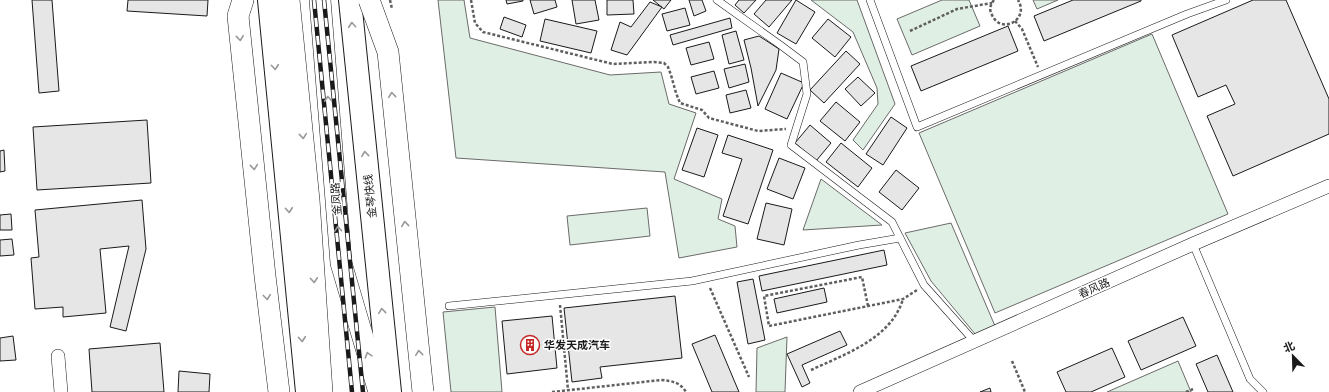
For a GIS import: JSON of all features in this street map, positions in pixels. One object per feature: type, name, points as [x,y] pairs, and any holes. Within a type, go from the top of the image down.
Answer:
[{"type":"highway","points":[[269,0],[307,392]]},
{"type":"highway","name":"金琴快线","points":[[350,0],[390,392]]},
{"type":"main road","points":[[243,0],[238,16],[265,276],[279,392]]},
{"type":"main road","points":[[289,0],[309,200],[322,392]]},
{"type":"main road","name":"金凤路","points":[[320,0],[340,263],[379,392]]},
{"type":"main road","points":[[369,0],[388,52],[423,392]]},
{"type":"street","name":"春风路","points":[[860,392],[1193,244],[1329,186]]},
{"type":"street","points":[[58,356],[61,392]]},
{"type":"lane","points":[[717,0],[803,62],[807,94],[791,145],[892,222],[924,284],[974,341]]},
{"type":"lane","points":[[870,0],[917,127],[1187,14],[1226,0]]},
{"type":"lane","points":[[450,306],[692,281],[900,238]]},
{"type":"lane","points":[[1193,244],[1250,379],[1263,392]]},
{"type":"path","points":[[471,0],[475,22],[483,32],[613,64],[664,63],[672,75],[680,103],[702,110],[709,118],[758,131],[796,129]]},
{"type":"path","points":[[910,31],[957,9],[993,1],[991,12],[996,21],[1005,24],[1015,21],[1021,13],[1018,0]]},
{"type":"path","points":[[1015,21],[1022,29],[1042,75]]},
{"type":"path","points":[[868,306],[862,277],[764,296],[770,326],[903,299],[924,284]]},
{"type":"path","points":[[706,278],[749,377]]},
{"type":"path","points":[[559,295],[568,390]]},
{"type":"path","points":[[811,370],[864,346],[889,325],[900,309],[903,299]]},
{"type":"path","points":[[1012,361],[1025,392]]},
{"type":"path","points":[[552,392],[661,380],[672,381],[683,387],[686,392]]},
{"type":"path","points":[[1186,392],[1193,389]]},
{"type":"green space","points":[[438,0],[464,0],[470,38],[610,75],[661,72],[669,104],[696,113],[674,179],[722,199],[718,219],[735,226],[737,247],[679,258],[665,172],[456,158]]},
{"type":"green space","points":[[811,0],[857,0],[895,104],[863,150],[853,140],[878,104],[877,88],[853,32]]},
{"type":"green space","points":[[942,0],[969,0],[980,26],[912,55],[897,19]]},
{"type":"green space","points":[[1033,0],[1058,0],[1037,9]]},
{"type":"green space","points":[[1152,34],[1228,214],[995,313],[919,133]]},
{"type":"green space","points":[[821,179],[882,225],[803,230]]},
{"type":"green space","points":[[647,208],[650,236],[570,245],[567,216]]},
{"type":"green space","points":[[951,223],[995,326],[976,335],[931,281],[905,233]]},
{"type":"green space","points":[[495,307],[502,392],[451,392],[443,312]]},
{"type":"green space","points":[[787,337],[785,392],[756,392],[757,348]]},
{"type":"green space","points":[[1178,361],[1191,392],[1107,392]]},
{"type":"building","points":[[32,0],[52,0],[59,91],[39,93]]},
{"type":"building","points":[[128,0],[208,0],[207,16],[127,11]]},
{"type":"building","points":[[506,0],[523,0],[523,1],[507,4]]},
{"type":"building","points":[[530,0],[555,0],[557,7],[534,14]]},
{"type":"building","points":[[572,0],[595,0],[599,20],[576,24]]},
{"type":"building","points":[[607,0],[633,0],[634,14],[607,15]]},
{"type":"building","points":[[653,0],[671,0],[664,9]]},
{"type":"building","points":[[689,0],[702,0],[706,11],[694,16]]},
{"type":"building","points":[[739,0],[756,0],[744,13],[735,5]]},
{"type":"building","points":[[766,0],[792,0],[769,27],[754,14]]},
{"type":"building","points":[[796,0],[815,12],[796,44],[777,33]]},
{"type":"building","points":[[1073,0],[1141,1],[1044,41],[1034,16]]},
{"type":"building","points":[[1253,0],[1286,0],[1329,99],[1329,134],[1233,176],[1207,116],[1235,104],[1226,85],[1198,97],[1172,35]]},
{"type":"building","points":[[650,2],[662,7],[627,55],[611,50],[620,22],[631,27]]},
{"type":"building","points":[[685,8],[690,25],[667,31],[662,14]]},
{"type":"building","points":[[504,17],[526,25],[522,37],[500,29]]},
{"type":"building","points":[[730,18],[732,28],[673,45],[670,35]]},
{"type":"building","points":[[545,19],[597,31],[591,53],[540,41]]},
{"type":"building","points":[[828,19],[851,37],[835,57],[812,38]]},
{"type":"building","points":[[1008,26],[1018,51],[921,91],[911,66]]},
{"type":"building","points":[[736,31],[744,60],[729,64],[722,35]]},
{"type":"building","points":[[759,36],[779,49],[776,70],[758,106],[744,40]]},
{"type":"building","points":[[709,42],[714,59],[691,65],[686,48]]},
{"type":"building","points":[[846,51],[860,64],[824,103],[810,90]]},
{"type":"building","points":[[745,64],[749,82],[729,88],[724,69]]},
{"type":"building","points":[[714,71],[719,88],[696,94],[691,77]]},
{"type":"building","points":[[781,73],[804,83],[787,119],[765,109]]},
{"type":"building","points":[[858,77],[875,93],[861,106],[845,89]]},
{"type":"building","points":[[746,90],[751,108],[730,113],[726,95]]},
{"type":"building","points":[[836,102],[860,122],[845,141],[820,121]]},
{"type":"building","points":[[891,117],[907,128],[883,165],[866,154]]},
{"type":"building","points":[[147,120],[151,183],[37,190],[33,127]]},
{"type":"building","points":[[810,125],[831,143],[816,161],[795,143]]},
{"type":"building","points":[[697,128],[718,135],[704,177],[682,170]]},
{"type":"building","points":[[728,135],[773,150],[748,224],[723,216],[742,159],[722,153]]},
{"type":"building","points":[[841,143],[872,168],[858,187],[826,162]]},
{"type":"building","points":[[4,150],[5,171],[0,172],[0,151]]},
{"type":"building","points":[[779,158],[805,168],[793,199],[767,189]]},
{"type":"building","points":[[896,170],[919,188],[902,210],[879,192]]},
{"type":"building","points":[[142,200],[146,249],[126,331],[110,327],[129,246],[100,249],[106,313],[63,317],[63,307],[35,309],[31,258],[39,257],[35,210]]},
{"type":"building","points":[[766,203],[792,209],[784,245],[757,239]]},
{"type":"building","points":[[11,214],[12,230],[0,230],[0,215]]},
{"type":"building","points":[[12,239],[14,255],[0,256],[0,240]]},
{"type":"building","points":[[884,250],[887,265],[762,291],[759,276]]},
{"type":"building","points":[[753,279],[765,340],[748,344],[737,282]]},
{"type":"building","points":[[824,288],[827,302],[777,313],[774,299]]},
{"type":"building","points":[[675,296],[682,358],[600,367],[602,378],[572,382],[564,308]]},
{"type":"building","name":"华发天成汽车","points":[[552,316],[557,368],[507,374],[502,321]]},
{"type":"building","points":[[1183,317],[1196,346],[1141,370],[1128,341]]},
{"type":"building","points":[[840,331],[847,345],[802,365],[810,383],[802,387],[787,354]]},
{"type":"building","points":[[715,335],[739,392],[712,392],[692,344]]},
{"type":"building","points":[[13,336],[16,360],[0,361],[0,338]]},
{"type":"building","points":[[160,343],[164,392],[92,392],[89,349]]},
{"type":"building","points":[[1112,348],[1125,377],[1091,392],[1066,392],[1057,372]]},
{"type":"building","points":[[1217,355],[1233,392],[1208,392],[1196,364]]},
{"type":"building","points":[[179,371],[210,374],[209,392],[178,392]]},
{"type":"building","points":[[990,388],[991,392],[980,392]]},
{"type":"railway","points":[[314,0],[352,392]]},
{"type":"railway","points":[[324,0],[363,392]]},
{"type":"place","name":"华发天成汽车","points":[[530,345]]}]
